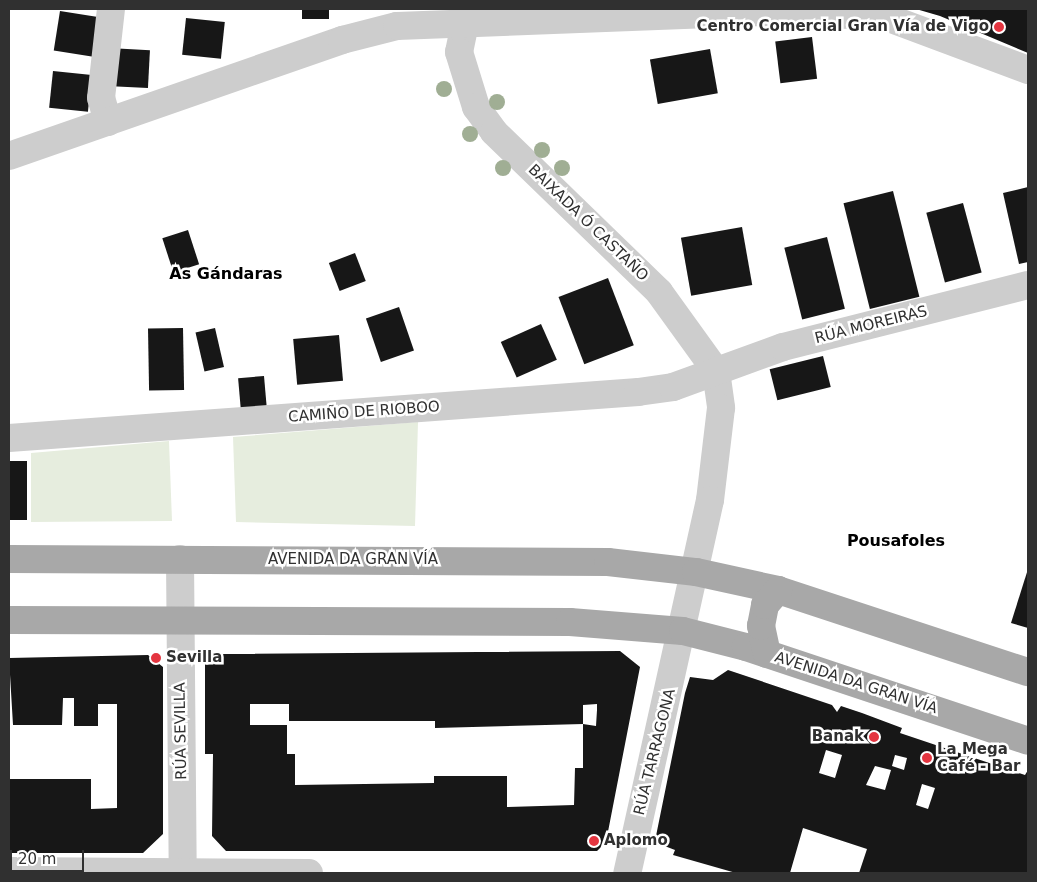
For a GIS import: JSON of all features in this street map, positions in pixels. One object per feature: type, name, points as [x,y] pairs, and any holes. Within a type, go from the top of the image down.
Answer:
[{"type":"main road","name":"AVENIDA DA GRAN VÍA","points":[[9,559],[608,562],[696,572],[778,590],[1028,672]]},
{"type":"main road","points":[[767,654],[760,626],[765,605],[778,590]]},
{"type":"main road","name":"AVENIDA DA GRAN VÍA","points":[[9,620],[570,622],[683,631],[767,654],[1028,741]]},
{"type":"street","points":[[108,122],[101,98],[111,9]]},
{"type":"street","points":[[9,156],[342,40],[397,26],[471,14],[756,12],[883,16],[1028,70]]},
{"type":"street","name":"BAIXADA Ó CASTAÑO","points":[[471,14],[459,52],[462,72],[494,132],[659,292],[716,371]]},
{"type":"street","name":"RÚA MOREIRAS","points":[[716,371],[783,347],[1028,285]]},
{"type":"street","points":[[683,631],[696,572],[720,433],[716,371]]},
{"type":"street","name":"CAMIÑO DE RIOBOO","points":[[9,438],[638,392],[673,387],[716,371]]},
{"type":"street","name":"RÚA SEVILLA","points":[[180,559],[182,872]]},
{"type":"street","name":"RÚA TARRAGONA","points":[[628,873],[683,631]]},
{"type":"street","points":[[9,871],[309,873]]},
{"type":"green space","points":[[418,422],[415,526],[236,522],[233,437]]},
{"type":"green space","points":[[169,441],[172,521],[31,522],[31,453]]},
{"type":"building","points":[[302,9],[329,9],[329,19],[302,19]]},
{"type":"building","name":"Centro Comercial Gran Vía de Vigo","points":[[916,9],[1028,9],[1028,53],[940,16]]},
{"type":"building","points":[[60,11],[100,17],[93,57],[54,51]]},
{"type":"building","points":[[186,18],[225,22],[221,59],[182,55]]},
{"type":"building","points":[[812,37],[817,79],[780,83],[775,42]]},
{"type":"building","points":[[109,48],[150,50],[148,88],[107,86]]},
{"type":"building","points":[[710,49],[718,93],[658,104],[650,60]]},
{"type":"building","points":[[53,71],[92,75],[88,112],[49,108]]},
{"type":"building","points":[[1028,187],[1028,262],[1019,264],[1003,193]]},
{"type":"building","points":[[893,191],[919,297],[870,309],[844,203]]},
{"type":"building","points":[[963,203],[982,273],[945,282],[926,213]]},
{"type":"building","points":[[742,227],[752,285],[691,296],[681,238]]},
{"type":"building","points":[[188,230],[199,264],[173,273],[162,238]]},
{"type":"building","points":[[827,237],[845,309],[802,319],[784,248]]},
{"type":"building","points":[[355,253],[366,281],[340,291],[329,263]]},
{"type":"building","points":[[608,278],[634,345],[584,364],[559,297]]},
{"type":"building","points":[[399,307],[414,350],[381,362],[366,318]]},
{"type":"building","points":[[541,324],[557,360],[517,378],[501,342]]},
{"type":"building","points":[[183,328],[184,390],[149,391],[148,329]]},
{"type":"building","points":[[215,328],[224,367],[205,371],[196,332]]},
{"type":"building","points":[[339,335],[343,381],[297,385],[293,339]]},
{"type":"building","points":[[823,356],[831,387],[777,400],[770,369]]},
{"type":"building","points":[[264,376],[267,408],[241,410],[238,378]]},
{"type":"building","points":[[9,461],[27,461],[27,520],[9,520]]},
{"type":"building","points":[[1028,569],[1028,628],[1011,623]]},
{"type":"building","points":[[620,651],[640,667],[606,842],[597,851],[226,851],[212,836],[213,754],[205,754],[205,654]],"holes":[[[250,704],[289,704],[289,721],[435,721],[435,728],[583,724],[583,768],[575,768],[574,805],[507,807],[507,776],[434,776],[434,783],[295,785],[295,754],[287,754],[287,725],[250,725]],[[597,704],[596,726],[583,724],[583,705]]]},
{"type":"building","points":[[148,655],[163,667],[163,834],[143,853],[9,853],[9,779],[91,779],[91,809],[117,808],[117,704],[98,704],[98,726],[74,726],[74,698],[63,698],[62,725],[13,725],[9,658]]},
{"type":"building","points":[[728,670],[832,705],[837,712],[841,706],[862,713],[902,728],[900,733],[1025,775],[1028,770],[1028,873],[859,873],[867,849],[803,828],[790,873],[736,873],[673,855],[675,850],[662,845],[656,836],[685,693],[690,677],[713,680]],"holes":[[[826,750],[842,755],[835,778],[819,773]],[[895,755],[907,758],[904,770],[892,766]],[[875,766],[891,770],[885,790],[866,785]],[[922,784],[935,788],[928,809],[916,805]]]},
{"type":"place","name":"Centro Comercial Gran Vía de Vigo","points":[[999,27]]},
{"type":"place","name":"Sevilla","points":[[156,658]]},
{"type":"place","name":"Banak","points":[[874,737]]},
{"type":"place","name":"La Mega Café - Bar","points":[[927,758]]},
{"type":"place","name":"Aplomo","points":[[594,841]]},
{"type":"district","name":"As Gándaras","points":[[226,274]]},
{"type":"district","name":"Pousafoles","points":[[896,541]]}]
